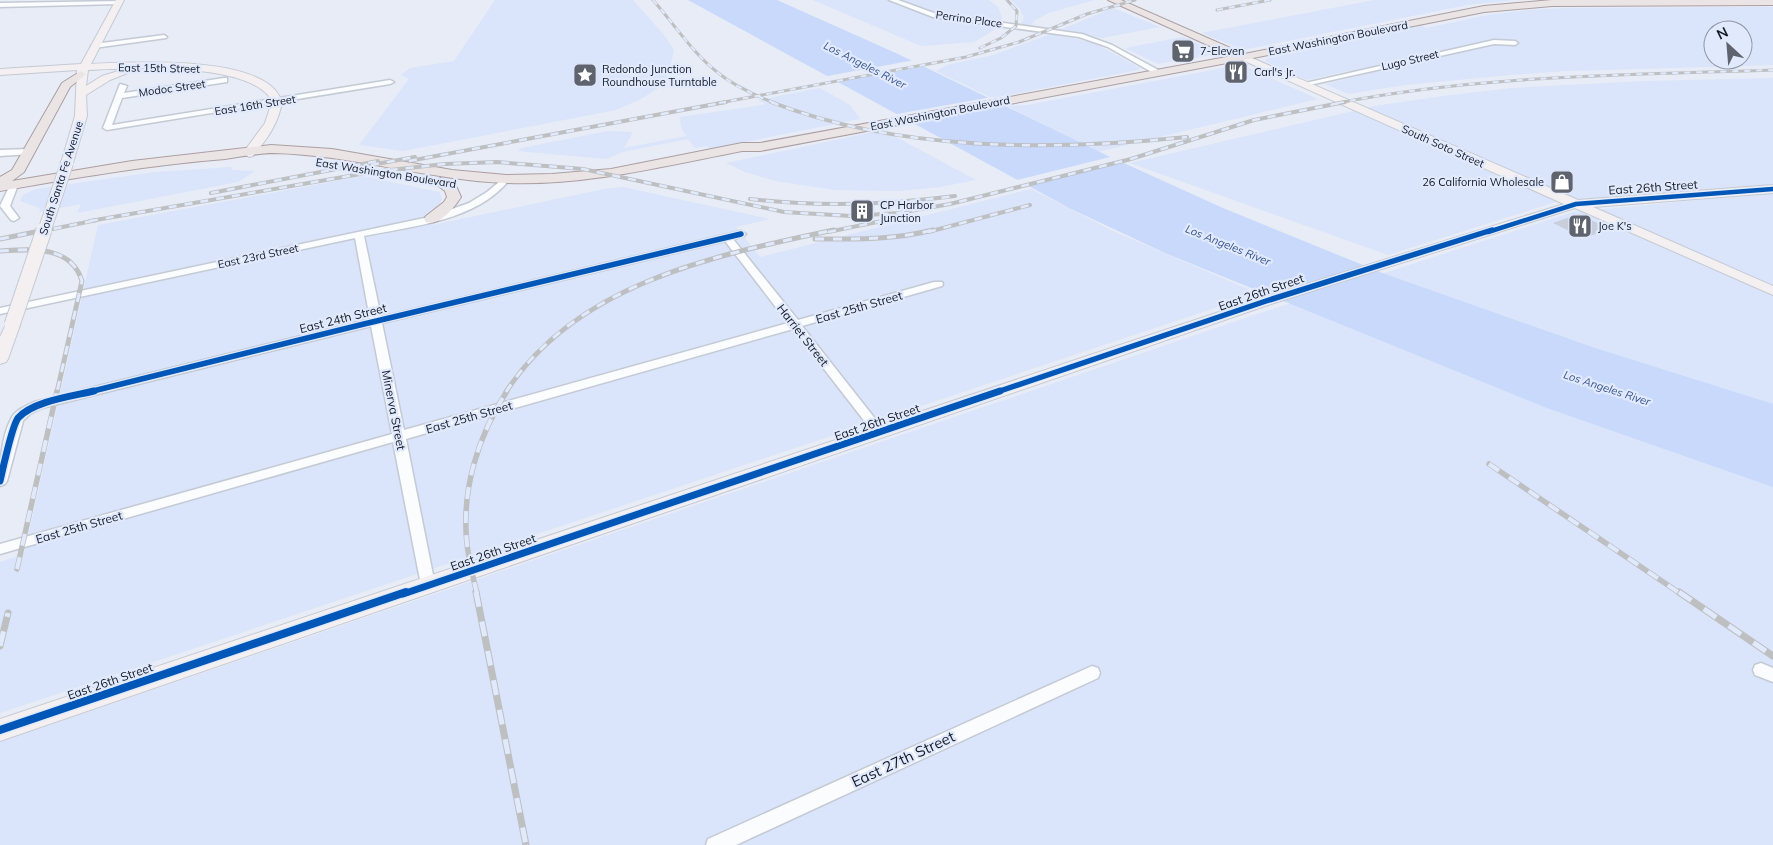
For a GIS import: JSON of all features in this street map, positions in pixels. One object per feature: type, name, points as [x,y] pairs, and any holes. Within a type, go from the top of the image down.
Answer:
[{"type":"main road","name":"South Soto Street","points":[[1114,0],[1773,291]]},
{"type":"main road","name":"South Santa Fe Avenue","points":[[0,359],[67,163],[81,116],[82,71],[120,1]]},
{"type":"main road","name":"East Washington Boulevard","points":[[248,153],[263,157],[346,164],[440,182],[502,183],[602,174],[742,147],[760,148],[1465,13],[1511,6],[1569,3],[1773,2]]},
{"type":"main road","name":"East 15th Street","points":[[0,72],[82,71],[169,66],[220,71],[244,76],[266,86],[277,101]]},
{"type":"main road","points":[[81,94],[112,76],[169,66]]},
{"type":"main road","points":[[0,183],[15,173],[66,85],[82,71]]},
{"type":"main road","points":[[248,153],[260,141],[274,117],[277,101]]},
{"type":"main road","name":"East Washington Boulevard","points":[[0,187],[158,161],[248,153],[271,149],[324,152],[502,183]]},
{"type":"main road","points":[[430,219],[446,208],[453,198],[451,189],[440,182]]},
{"type":"main road","name":"East 26th Street","points":[[7,728],[1266,301],[1576,204],[1773,189]]},
{"type":"main road","points":[[1629,200],[1625,213],[1637,231]]},
{"type":"street","name":"Perrino Place","points":[[892,0],[933,15],[1048,30],[1083,37],[1108,45],[1158,72]]},
{"type":"street","points":[[1,6],[120,1]]},
{"type":"street","points":[[94,46],[164,37]]},
{"type":"street","name":"Lugo Street","points":[[1305,84],[1494,42],[1515,43]]},
{"type":"street","name":"Modoc Street","points":[[119,96],[224,80]]},
{"type":"street","name":"East 16th Street","points":[[119,96],[107,128],[390,82]]},
{"type":"street","points":[[119,96],[123,86]]},
{"type":"street","points":[[0,153],[28,152]]},
{"type":"street","name":"East 23rd Street","points":[[0,312],[430,219],[464,209],[484,200],[502,183]]},
{"type":"street","points":[[14,185],[5,206],[14,218]]},
{"type":"street","name":"East 24th Street","points":[[0,481],[17,419],[26,411],[38,405],[376,321],[742,234]]},
{"type":"street","name":"Minerva Street","points":[[359,235],[428,585]]},
{"type":"street","name":"Harriet Street","points":[[727,237],[880,433]]},
{"type":"street","name":"East 25th Street","points":[[0,549],[938,284]]},
{"type":"street","name":"East 27th Street","points":[[715,845],[1092,673]]},
{"type":"shaded area","points":[[495,0],[633,0],[664,35],[674,50],[669,72],[663,85],[641,99],[616,110],[403,151],[359,145],[409,79],[401,75],[410,68],[454,61]]},
{"type":"shaded area","points":[[813,0],[989,0],[998,7],[1002,18],[999,27],[974,42],[921,46]]},
{"type":"shaded area","points":[[1011,0],[1094,0],[1049,13],[1035,20],[1031,25],[1021,24],[1024,18],[1020,9]]},
{"type":"shaded area","points":[[1374,0],[1514,0],[1467,5],[1247,49],[1233,46],[1202,33]]},
{"type":"shaded area","points":[[1773,7],[1773,65],[1753,66],[1753,20],[1703,20],[1703,67],[1569,71],[1510,75],[1405,85],[1348,94],[1325,84],[1359,76],[1348,71],[1307,80],[1265,61],[1266,59],[1422,26],[1426,28],[1488,15],[1565,8]]},
{"type":"shaded area","points":[[1113,8],[1160,27],[1102,38],[1062,29]]},
{"type":"shaded area","points":[[1051,34],[1086,41],[1100,46],[1140,68],[1138,70],[992,98],[936,71],[947,65],[993,55]]},
{"type":"shaded area","points":[[1183,37],[1217,52],[1217,54],[1158,64],[1125,48]]},
{"type":"shaded area","points":[[1239,65],[1318,99],[1097,152],[1007,106],[1027,105]]},
{"type":"shaded area","points":[[1773,78],[1773,185],[1559,201],[1388,255],[1130,163],[1375,106],[1443,96],[1512,88],[1645,81]]},
{"type":"shaded area","points":[[820,88],[850,105],[860,119],[710,149],[707,146],[695,148],[688,139],[622,152],[607,159],[517,151],[522,148],[608,131],[633,132],[624,148],[686,136],[681,127],[680,117],[766,104],[758,100]]},
{"type":"shaded area","points":[[883,130],[976,180],[940,187],[898,191],[835,190],[775,181],[745,172],[726,163]]},
{"type":"shaded area","points":[[231,167],[232,170],[255,171],[238,182],[77,213],[81,204],[39,212],[40,208],[20,201],[23,195],[36,189],[155,172]]},
{"type":"shaded area","points":[[363,176],[439,192],[442,198],[440,204],[429,212],[433,225],[604,189],[623,187],[770,219],[736,227],[760,257],[1031,189],[1115,232],[1248,289],[1245,298],[0,713],[0,562],[24,554],[98,225]]},
{"type":"shaded area","points":[[1773,193],[1773,845],[0,845],[0,742],[1248,317],[1573,212]]},
{"type":"water","name":"Los Angeles River","points":[[688,0],[777,0],[898,54],[1106,155],[1223,208],[1385,274],[1595,348],[1773,404],[1773,487],[1547,408],[1165,253],[1069,208]]},
{"type":"pier","points":[[915,60],[927,66],[833,83],[822,77]]},
{"type":"pier","points":[[992,97],[1010,105],[908,124],[891,115]]},
{"type":"pier","points":[[1114,156],[1126,161],[1024,187],[1013,181]]},
{"type":"building","name":"Joe K's","points":[[1578,214],[1610,229],[1584,238],[1553,223]]},
{"type":"railway","points":[[653,0],[691,47],[708,64],[730,82],[757,96]]},
{"type":"railway","points":[[980,48],[1001,38],[1016,26],[1017,11],[1007,0]]},
{"type":"railway","points":[[757,96],[966,57],[1019,42],[1087,14],[1135,0]]},
{"type":"railway","points":[[1217,10],[1270,0]]},
{"type":"railway","points":[[1338,103],[1392,94],[1500,82],[1609,75],[1773,70]]},
{"type":"railway","points":[[719,103],[757,96]]},
{"type":"railway","points":[[757,96],[775,103]]},
{"type":"railway","points":[[409,161],[726,102]]},
{"type":"railway","points":[[771,102],[820,118],[871,131],[977,144],[1083,144],[1136,142],[1187,137]]},
{"type":"railway","points":[[90,221],[372,172],[445,164],[497,162],[583,169],[784,212],[851,216],[899,213],[950,204],[1131,159],[1254,120],[1345,102]]},
{"type":"railway","points":[[371,165],[415,157]]},
{"type":"railway","points":[[211,193],[378,161]]},
{"type":"railway","points":[[750,199],[776,202],[852,204],[955,196]]},
{"type":"railway","points":[[928,232],[1030,205]]},
{"type":"railway","points":[[38,232],[97,220]]},
{"type":"railway","points":[[828,232],[882,221]]},
{"type":"railway","points":[[0,239],[45,230]]},
{"type":"railway","points":[[506,392],[535,355],[570,324],[609,299],[652,280],[697,264],[743,251],[834,230]]},
{"type":"railway","points":[[815,239],[889,237],[933,230]]},
{"type":"railway","points":[[0,251],[37,250],[59,255],[77,269],[82,281],[57,392]]},
{"type":"railway","points":[[17,569],[57,391]]},
{"type":"railway","points":[[477,594],[467,544],[466,524],[469,484],[480,445],[507,391]]},
{"type":"railway","points":[[1489,464],[1681,594]]},
{"type":"railway","points":[[476,592],[526,845]]},
{"type":"railway","points":[[1679,592],[1773,656]]},
{"type":"railway","points":[[0,646],[8,613]]},
{"type":"cycle path","points":[[0,730],[1266,301],[1576,204],[1773,189]]},
{"type":"cycle path","points":[[0,481],[17,419],[26,411],[38,405],[364,324],[741,234]]},
{"type":"place","name":"7-Eleven","points":[[1183,51]]},
{"type":"place","name":"Carl's Jr.","points":[[1236,72]]},
{"type":"place","name":"Redondo Junction Roundhouse Turntable","points":[[585,75]]},
{"type":"place","name":"26 California Wholesale","points":[[1562,182]]},
{"type":"place","name":"CP Harbor Junction","points":[[862,211]]},
{"type":"place","name":"Joe K's","points":[[1580,226]]}]
